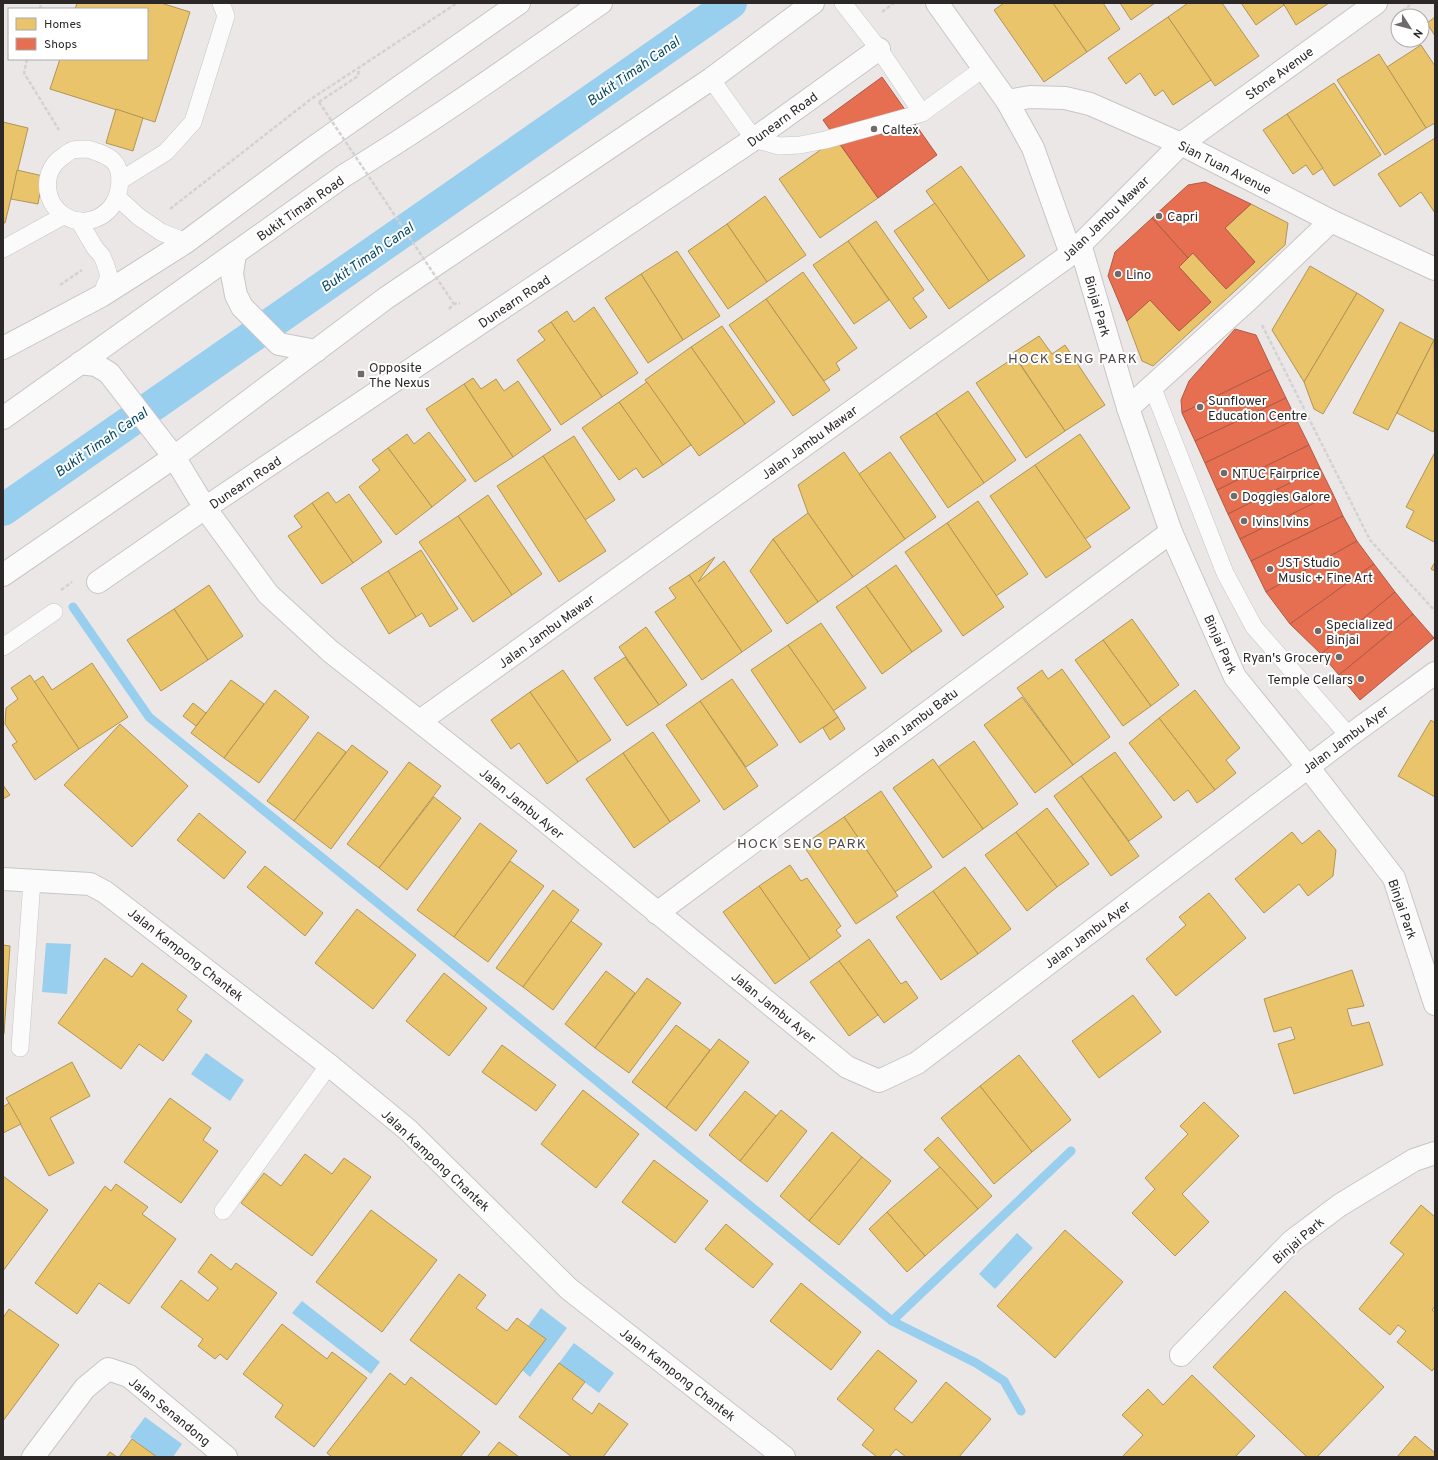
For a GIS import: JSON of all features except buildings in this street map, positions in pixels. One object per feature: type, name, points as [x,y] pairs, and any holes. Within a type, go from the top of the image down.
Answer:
[{"type":"main road","points":[[3,348],[101,296],[186,242],[310,150],[519,3]]},
{"type":"main road","name":"Bukit Timah Road","points":[[3,418],[345,175],[383,152],[465,97],[600,3]]},
{"type":"main road","points":[[3,575],[174,457],[386,298],[711,79],[813,3]]},
{"type":"main road","name":"Stone Avenue","points":[[1181,144],[1376,3]]},
{"type":"main road","name":"Binjai Park","points":[[939,4],[1007,101],[1033,148],[1076,249],[1128,408],[1171,532],[1235,677],[1308,767],[1394,878],[1435,1004]]},
{"type":"main road","name":"Dunearn Road","points":[[98,582],[754,139],[879,49]]},
{"type":"main road","name":"Sian Tuan Avenue","points":[[1007,101],[1030,97],[1065,98],[1090,104],[1181,144],[1330,221],[1435,269]]},
{"type":"main road","name":"Jalan Jambu Mawar","points":[[420,721],[1076,249],[1181,144]]},
{"type":"main road","points":[[1128,408],[1249,299],[1330,221]]},
{"type":"main road","points":[[235,253],[232,274],[236,295],[242,307],[279,344],[316,351]]},
{"type":"main road","name":"Jalan Jambu Ayer","points":[[80,363],[96,365],[109,374],[174,457],[206,508],[268,594],[330,651],[533,811],[847,1067],[879,1081],[916,1063],[1349,736],[1435,673]]},
{"type":"main road","name":"Jalan Jambu Batu","points":[[657,913],[1171,532]]},
{"type":"main road","name":"Jalan Kampong Chantek","points":[[3,879],[90,884],[105,892],[329,1065],[408,1130],[569,1289],[784,1457]]},
{"type":"main road","name":"Binjai Park","points":[[1181,1355],[1292,1241],[1340,1205],[1414,1160],[1435,1153]]},
{"type":"main road","name":"Jalan Senandong","points":[[33,1457],[85,1388],[108,1369],[129,1376],[226,1457]]},
{"type":"lane","points":[[121,180],[166,152],[193,122],[226,16],[221,3]]},
{"type":"lane","points":[[843,3],[879,49],[922,113]]},
{"type":"lane","points":[[711,79],[754,139],[779,146],[800,145],[824,140],[922,113],[984,68]]},
{"type":"lane","points":[[3,249],[71,219],[95,220],[109,211],[117,197],[121,180],[115,163],[103,154],[88,149],[72,150],[58,159],[49,173],[47,189],[52,204],[71,219],[102,256],[109,276],[101,296]]},
{"type":"lane","points":[[117,197],[139,217],[161,232],[186,242]]},
{"type":"lane","points":[[1152,386],[1225,573],[1254,627],[1349,736]]},
{"type":"lane","points":[[3,647],[54,612]]},
{"type":"lane","points":[[20,1048],[32,881]]},
{"type":"lane","points":[[223,1211],[329,1065]]},
{"type":"path","points":[[150,224],[311,99],[457,3]]},
{"type":"path","points":[[27,60],[24,73],[72,150]]},
{"type":"path","points":[[359,67],[358,76],[319,102],[454,304]]},
{"type":"path","points":[[1249,299],[1370,540],[1435,611]]},
{"type":"water","points":[[46,943],[71,944],[67,994],[42,992]]},
{"type":"water","points":[[206,1053],[244,1080],[230,1101],[191,1074]]},
{"type":"water","points":[[1017,1233],[1033,1248],[995,1289],[979,1274]]},
{"type":"water","points":[[302,1301],[380,1362],[371,1374],[292,1313]]},
{"type":"water","points":[[541,1308],[567,1328],[530,1377],[522,1370],[545,1339],[528,1326]]},
{"type":"water","points":[[574,1343],[614,1373],[599,1393],[559,1363]]},
{"type":"water","points":[[145,1417],[182,1444],[173,1457],[157,1457],[130,1437]]},
{"type":"waterway","name":"Bukit Timah Canal","points":[[3,510],[731,3]]},
{"type":"waterway","points":[[73,607],[149,717],[892,1321],[976,1363],[1004,1381],[1021,1411]]},
{"type":"waterway","points":[[892,1321],[1071,1151]]},
{"type":"place","name":"Caltex","points":[[874,129]]},
{"type":"place","name":"Capri","points":[[1159,216]]},
{"type":"place","name":"Lino","points":[[1118,274]]},
{"type":"place","name":"Opposite The Nexus","points":[[361,374]]},
{"type":"place","name":"Sunflower Education Centre","points":[[1200,407]]},
{"type":"place","name":"NTUC Fairprice","points":[[1224,473]]},
{"type":"place","name":"Doggies Galore","points":[[1234,496]]},
{"type":"place","name":"Ivins Ivins","points":[[1244,521]]},
{"type":"place","name":"JST Studio Music + Fine Art","points":[[1270,569]]},
{"type":"place","name":"Specialized Binjai","points":[[1318,631]]},
{"type":"place","name":"Ryan's Grocery","points":[[1339,657]]},
{"type":"place","name":"Temple Cellars","points":[[1361,679]]},
{"type":"district","name":"HOCK SENG PARK","points":[[1073,358]]},
{"type":"district","name":"HOCK SENG PARK","points":[[802,843]]}]
